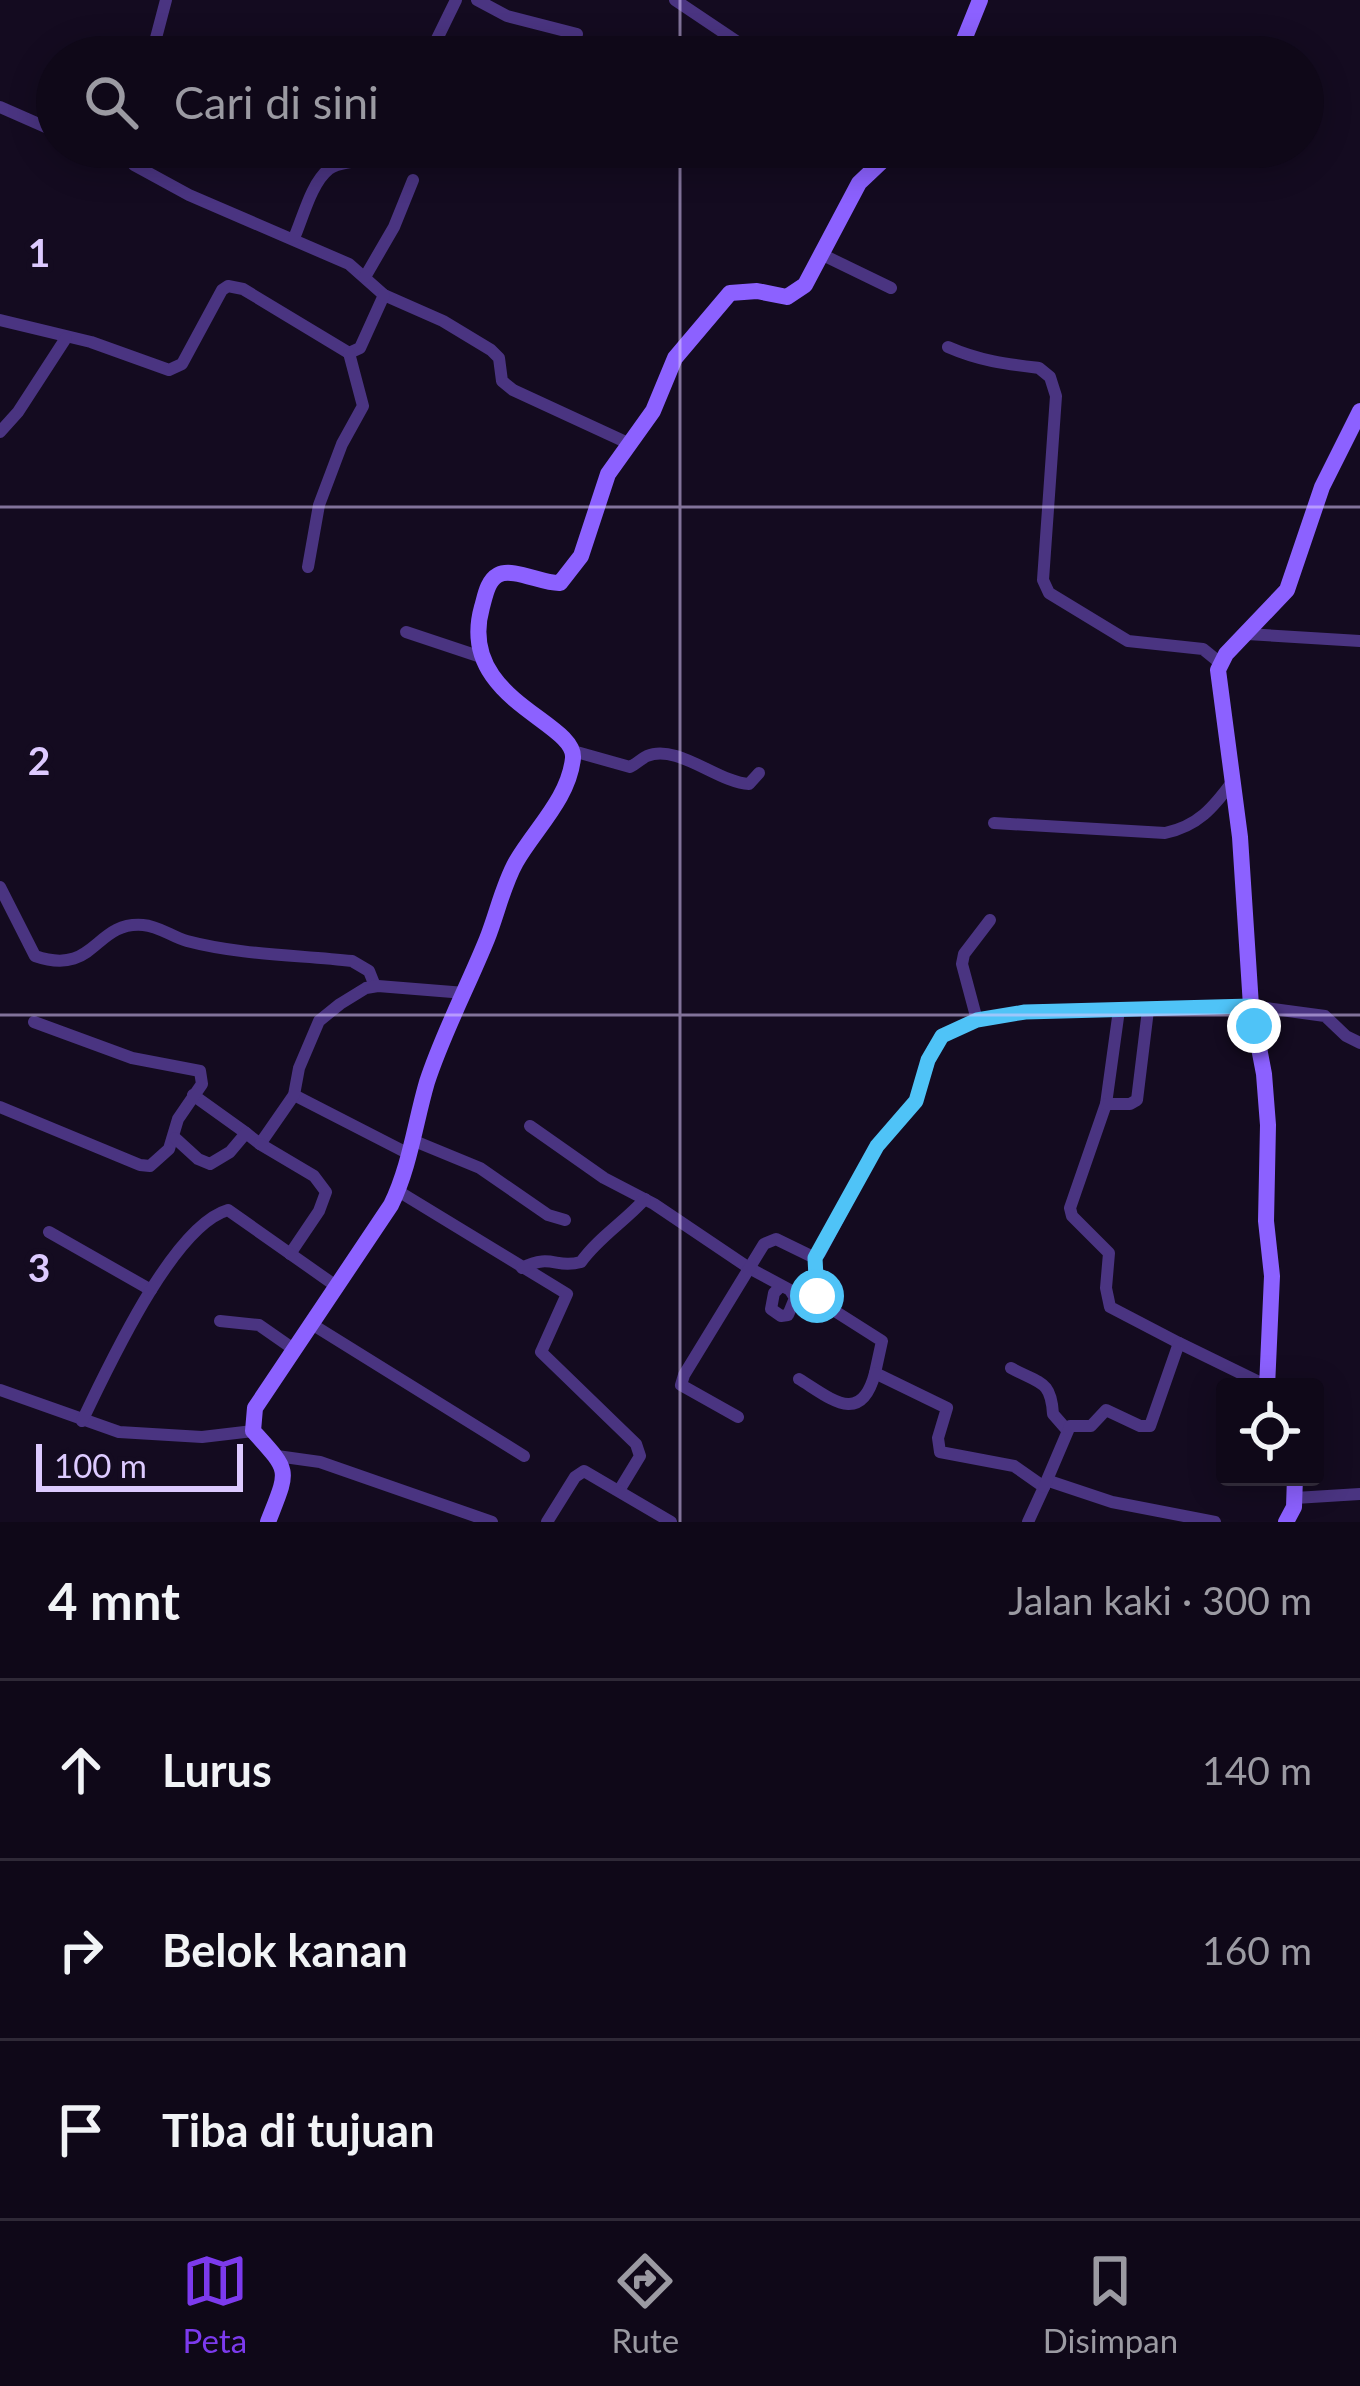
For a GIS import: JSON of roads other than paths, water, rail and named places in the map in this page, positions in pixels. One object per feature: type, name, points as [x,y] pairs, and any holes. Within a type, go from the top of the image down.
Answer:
[{"type":"street","points":[[157,36],[166,0]]},
{"type":"street","points":[[438,36],[456,0]]},
{"type":"street","points":[[477,0],[507,16],[577,34]]},
{"type":"street","points":[[675,0],[729,36]]},
{"type":"street","points":[[966,36],[980,0]]},
{"type":"street","points":[[0,107],[36,123]]},
{"type":"street","points":[[150,168],[189,195],[349,264],[384,295],[443,321],[491,350],[499,358],[505,386],[630,444]]},
{"type":"street","points":[[294,238],[316,187],[336,168]]},
{"type":"street","points":[[268,1522],[284,1477],[282,1463],[253,1431],[255,1408],[398,1190],[434,1064],[515,865],[560,793],[573,751],[565,736],[530,715],[502,690],[484,658],[477,626],[488,586],[498,575],[508,573],[560,583],[574,570],[608,474],[653,411],[675,358],[721,300],[744,290],[787,297],[805,286],[859,183],[875,168]]},
{"type":"street","points":[[365,277],[394,227],[413,180]]},
{"type":"street","points":[[821,254],[891,288]]},
{"type":"street","points":[[0,320],[91,342],[160,369],[178,368],[222,290],[236,286],[349,353],[363,406],[341,444],[319,505],[308,567]]},
{"type":"street","points":[[349,353],[360,348],[384,295]]},
{"type":"street","points":[[0,432],[31,395],[66,338]]},
{"type":"street","points":[[948,347],[981,362],[993,359],[1018,368],[1039,368],[1054,384],[1043,580],[1049,593],[1128,641],[1203,649],[1219,662],[1270,1158],[1266,1206],[1272,1307],[1268,1378]]},
{"type":"street","points":[[1219,662],[1287,590],[1322,488],[1360,411]]},
{"type":"street","points":[[406,632],[484,658]]},
{"type":"street","points":[[1247,634],[1360,640]]},
{"type":"street","points":[[573,751],[630,766],[648,754],[665,755],[707,767],[737,784],[749,784],[760,773]]},
{"type":"street","points":[[994,823],[1165,833],[1182,829],[1213,809],[1232,781]]},
{"type":"street","points":[[0,887],[35,956],[57,964],[81,957],[122,928],[142,924],[184,941],[352,961],[369,971],[375,986]]},
{"type":"street","points":[[977,1020],[962,964],[964,954],[990,920]]},
{"type":"street","points":[[260,1144],[294,1095],[299,1068],[319,1021],[350,997],[375,986],[464,993]]},
{"type":"street","points":[[800,1379],[843,1405],[865,1398],[882,1341],[819,1301],[815,1258],[877,1146],[916,1101],[942,1036],[977,1020],[1025,1012],[1251,1006],[1324,1016],[1360,1043]]},
{"type":"street","points":[[1119,1010],[1106,1104],[1070,1208],[1072,1216],[1109,1252],[1106,1288],[1110,1306],[1251,1378]]},
{"type":"street","points":[[1106,1104],[1137,1100],[1148,1010]]},
{"type":"street","points":[[0,1107],[140,1165],[156,1164],[202,1084],[200,1071],[132,1058],[34,1022]]},
{"type":"street","points":[[193,1095],[314,1176],[326,1192],[290,1254]]},
{"type":"street","points":[[294,1095],[411,1147],[480,1168],[548,1215],[565,1220]]},
{"type":"street","points":[[530,1126],[604,1178],[781,1286]]},
{"type":"street","points":[[175,1138],[210,1164],[230,1152],[246,1133]]},
{"type":"street","points":[[398,1190],[567,1294],[542,1347],[543,1358],[597,1404],[639,1451],[636,1466],[620,1489]]},
{"type":"street","points":[[522,1268],[542,1259],[568,1265],[581,1262],[645,1199]]},
{"type":"street","points":[[82,1420],[151,1290],[190,1240],[224,1210],[335,1286]]},
{"type":"street","points":[[49,1232],[151,1290]]},
{"type":"street","points":[[738,1417],[681,1385],[764,1244],[776,1239],[815,1258]]},
{"type":"street","points":[[220,1321],[259,1324],[292,1348]]},
{"type":"street","points":[[310,1323],[524,1456]]},
{"type":"street","points":[[1028,1522],[1070,1426],[1091,1426],[1106,1410],[1150,1426],[1180,1343]]},
{"type":"street","points":[[1011,1368],[1052,1393],[1054,1414],[1067,1430]]},
{"type":"street","points":[[875,1373],[945,1404],[947,1414],[938,1444],[944,1454],[984,1458],[1014,1466],[1046,1484],[1215,1522]]},
{"type":"street","points":[[0,1390],[129,1434],[202,1437],[253,1431]]},
{"type":"street","points":[[277,1456],[320,1462],[492,1522]]},
{"type":"street","points":[[547,1522],[581,1472],[589,1471],[671,1522]]},
{"type":"street","points":[[1286,1522],[1295,1486]]},
{"type":"street","points":[[1295,1498],[1360,1494]]}]
